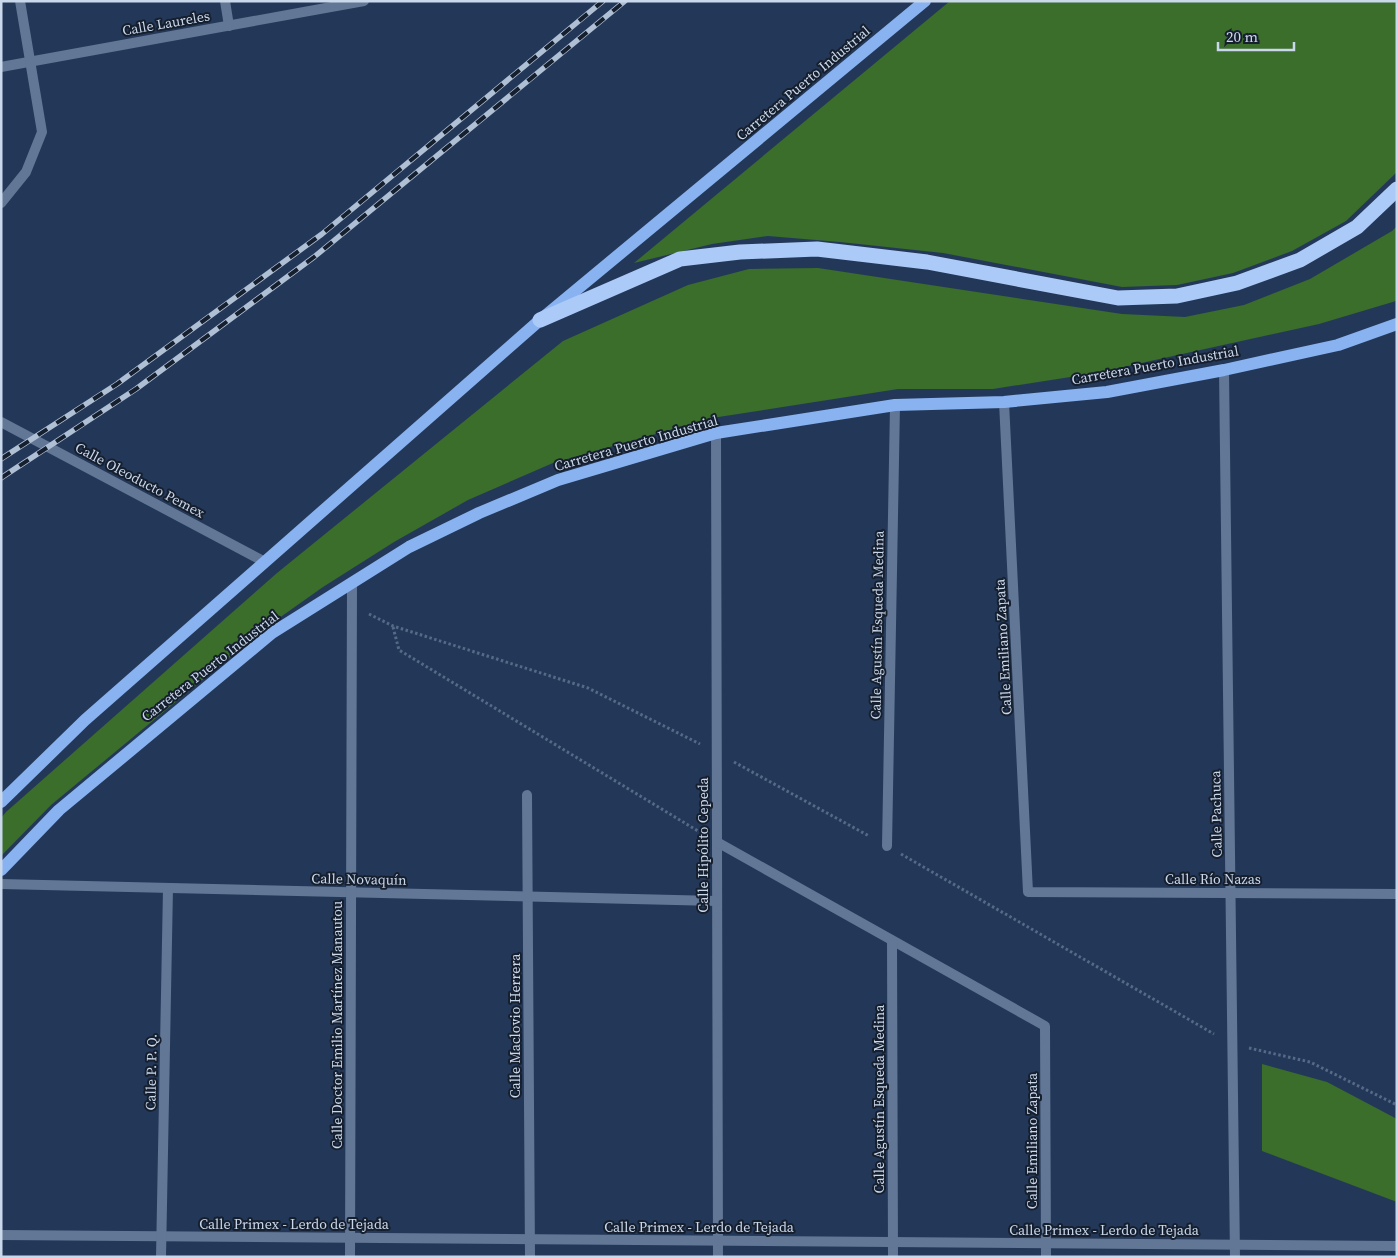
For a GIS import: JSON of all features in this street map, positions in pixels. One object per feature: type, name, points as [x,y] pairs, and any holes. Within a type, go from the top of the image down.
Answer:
[{"type":"highway","points":[[540,320],[680,259],[740,252],[817,250],[927,262],[1118,298],[1177,296],[1237,283],[1300,260],[1357,227],[1397,190]]},
{"type":"main road","name":"Carretera Puerto Industrial","points":[[1,802],[85,720],[540,320],[925,1]]},
{"type":"main road","name":"Carretera Puerto Industrial","points":[[1,870],[59,810],[272,633],[409,547],[479,513],[558,480],[716,433],[895,405],[1004,402],[1107,392],[1224,370],[1338,345],[1397,324]]},
{"type":"street","points":[[1,203],[26,172],[42,132],[20,1]]},
{"type":"street","points":[[225,1],[229,26]]},
{"type":"street","name":"Calle Laureles","points":[[1,67],[364,1]]},
{"type":"street","name":"Calle Pachuca","points":[[1224,370],[1236,1257]]},
{"type":"street","name":"Calle Emiliano Zapata","points":[[1004,402],[1028,892]]},
{"type":"street","name":"Calle Agustín Esqueda Medina","points":[[887,846],[895,405]]},
{"type":"street","name":"Calle Oleoducto Pemex","points":[[1,422],[265,562]]},
{"type":"street","name":"Calle Hipólito Cepeda","points":[[716,433],[718,1257]]},
{"type":"street","name":"Calle Doctor Emilio Martínez Manautou","points":[[350,1257],[352,583]]},
{"type":"street","name":"Calle Maclovio Herrera","points":[[527,795],[530,1257]]},
{"type":"street","points":[[717,842],[892,941]]},
{"type":"street","name":"Calle Novaquín","points":[[1,884],[717,901]]},
{"type":"street","name":"Calle P. P. Q.","points":[[161,1257],[168,888]]},
{"type":"street","name":"Calle Río Nazas","points":[[1028,892],[1397,894]]},
{"type":"street","name":"Calle Emiliano Zapata","points":[[892,941],[1045,1026],[1046,1257]]},
{"type":"street","name":"Calle Agustín Esqueda Medina","points":[[892,941],[894,1257]]},
{"type":"street","name":"Calle Primex - Lerdo de Tejada","points":[[1,1235],[1397,1246]]},
{"type":"path","points":[[393,626],[399,650],[717,842]]},
{"type":"green space","points":[[950,1],[1397,1],[1397,172],[1346,221],[1292,251],[1233,273],[1177,285],[1122,287],[943,253],[768,236],[712,244],[634,263]]},
{"type":"green space","points":[[1397,226],[1396,301],[1319,324],[1096,373],[993,389],[898,389],[712,418],[553,463],[468,500],[394,542],[323,587],[265,628],[51,805],[1,856],[1,818],[6,812],[277,573],[563,341],[688,285],[749,269],[818,268],[1122,314],[1185,317],[1244,305],[1310,279],[1392,231]]},
{"type":"green space","points":[[1262,1064],[1327,1082],[1397,1119],[1397,1202],[1262,1151]]},
{"type":"railway","points":[[1,459],[117,384],[322,234],[603,1]]},
{"type":"railway","points":[[1,478],[136,389],[314,257],[625,1]]}]
